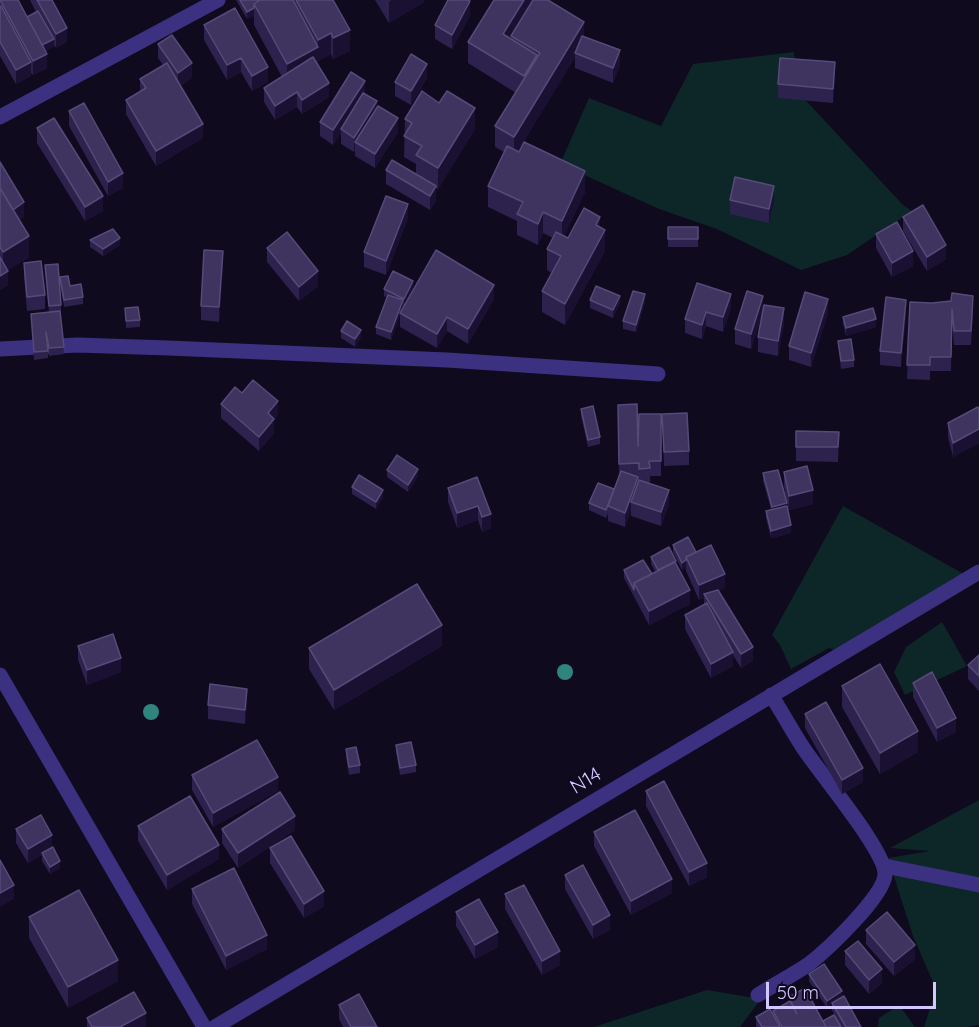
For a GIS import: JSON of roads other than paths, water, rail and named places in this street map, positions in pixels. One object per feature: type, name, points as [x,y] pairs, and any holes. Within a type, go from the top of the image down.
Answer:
[{"type":"street","points":[[0,117],[218,0]]},
{"type":"street","points":[[0,349],[77,345],[180,348],[436,359],[658,374]]},
{"type":"street","name":"N14","points":[[215,1027],[979,572]]},
{"type":"street","points":[[0,675],[204,1027]]},
{"type":"street","points":[[758,995],[808,964],[834,942],[877,894],[883,884],[885,866],[802,747],[771,695]]},
{"type":"street","points":[[885,866],[979,885]]}]
